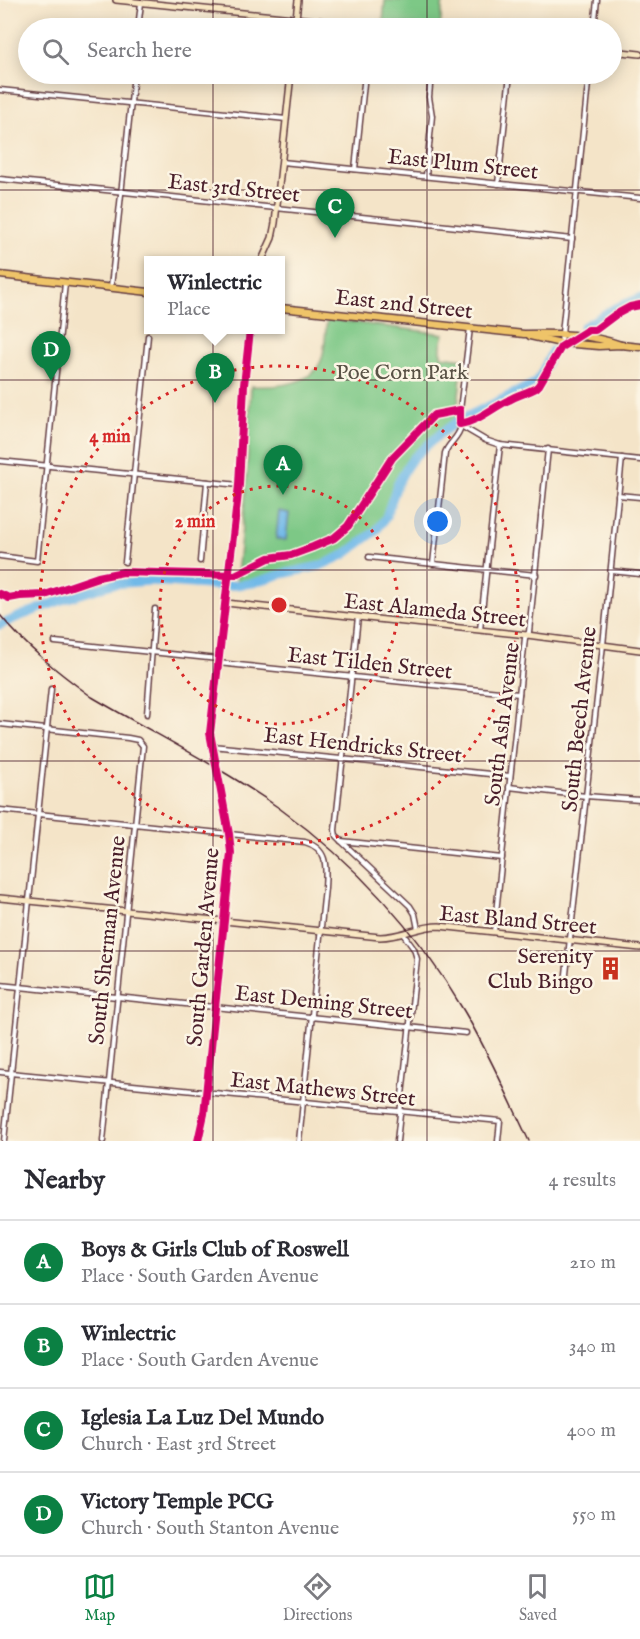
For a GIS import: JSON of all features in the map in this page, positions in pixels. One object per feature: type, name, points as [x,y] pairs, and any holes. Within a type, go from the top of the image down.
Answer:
[{"type":"main road","points":[[0,275],[144,291]]},
{"type":"main road","name":"East 2nd Street","points":[[285,308],[524,334],[562,334],[600,338],[621,345]]},
{"type":"main road","name":"East 2nd Street","points":[[524,334],[561,343],[640,347]]},
{"type":"street","points":[[116,0],[286,18]]},
{"type":"street","points":[[296,18],[298,0]]},
{"type":"street","points":[[595,18],[597,0]]},
{"type":"street","points":[[139,18],[141,3]]},
{"type":"street","points":[[622,52],[640,54]]},
{"type":"street","points":[[111,288],[133,84]]},
{"type":"street","points":[[264,256],[273,232],[277,208],[290,84]]},
{"type":"street","points":[[355,169],[364,84]]},
{"type":"street","points":[[426,176],[432,113],[429,84]]},
{"type":"street","points":[[498,184],[509,84]]},
{"type":"street","points":[[561,343],[588,84]]},
{"type":"street","points":[[0,90],[286,119]]},
{"type":"street","name":"East Plum Street","points":[[282,162],[640,198]]},
{"type":"street","name":"East 3rd Street","points":[[0,179],[572,239]]},
{"type":"street","points":[[0,556],[37,561],[65,282]]},
{"type":"street","points":[[433,564],[445,453],[447,447],[460,432],[460,412],[470,328]]},
{"type":"street","name":"South Garden Avenue","points":[[198,1141],[206,1093],[230,859],[229,834],[212,746],[211,727],[240,485],[243,399],[250,334]]},
{"type":"street","points":[[125,562],[148,336]]},
{"type":"street","points":[[434,415],[460,412]]},
{"type":"street","points":[[461,425],[484,440],[500,445],[640,459]]},
{"type":"street","points":[[480,630],[500,445]]},
{"type":"street","name":"South Ash Avenue","points":[[494,932],[525,638],[529,632],[536,575],[548,449]]},
{"type":"street","name":"South Beech Avenue","points":[[565,983],[622,458]]},
{"type":"street","points":[[0,461],[240,485]]},
{"type":"street","points":[[200,561],[207,482]]},
{"type":"street","points":[[618,495],[640,497]]},
{"type":"street","points":[[369,557],[536,575]]},
{"type":"street","points":[[610,571],[640,574]]},
{"type":"street","name":"East Alameda Street","points":[[226,603],[527,635],[640,650]]},
{"type":"street","points":[[147,714],[155,609]]},
{"type":"street","points":[[358,616],[336,836],[410,906],[416,914],[418,929]]},
{"type":"street","name":"East Tilden Street","points":[[55,642],[351,677],[519,694]]},
{"type":"street","points":[[4,1141],[51,689]]},
{"type":"street","points":[[0,724],[47,729]]},
{"type":"street","name":"South Sherman Avenue","points":[[47,729],[136,739],[143,746],[103,1141]]},
{"type":"street","name":"East Hendricks Street","points":[[212,746],[510,776]]},
{"type":"street","points":[[509,787],[640,800]]},
{"type":"street","points":[[0,810],[305,842],[312,844],[320,851],[326,867],[299,1141]]},
{"type":"street","points":[[340,840],[502,858]]},
{"type":"street","name":"East Bland Street","points":[[0,898],[384,937],[439,926],[640,948]]},
{"type":"street","points":[[397,1141],[416,956],[414,949],[403,934]]},
{"type":"street","name":"East Deming Street","points":[[0,985],[466,1033]]},
{"type":"street","name":"East Mathews Street","points":[[0,1072],[500,1121],[498,1141]]},
{"type":"green space","points":[[385,0],[443,0],[441,18],[383,18]]},
{"type":"green space","name":"Poe Corn Park","points":[[327,319],[444,334],[441,356],[463,359],[456,422],[425,446],[411,461],[401,477],[382,524],[363,543],[322,565],[236,585],[246,490],[251,386],[280,385],[309,376],[323,356]]},
{"type":"water","points":[[279,511],[289,513],[286,540],[276,539]]},
{"type":"waterway","points":[[583,327],[613,309],[640,298]]},
{"type":"waterway","points":[[0,625],[62,600],[112,584],[151,581],[221,586],[253,583],[320,566],[344,555],[376,531],[386,517],[397,485],[413,458],[458,421],[535,383],[552,351]]},
{"type":"railway","points":[[0,615],[21,638],[67,679],[92,697],[257,793],[307,829],[358,875],[405,926],[446,982],[482,1043],[529,1141]]},
{"type":"cycle path","points":[[0,594],[9,598],[45,595],[98,577],[123,572],[235,575],[269,558],[291,555],[334,538],[348,526],[392,458],[434,415],[460,410],[460,424],[479,417],[512,398],[536,388],[561,347],[588,330],[595,330],[630,307],[640,305]]},
{"type":"cycle path","points":[[198,1141],[204,1114],[231,853],[210,733],[239,485],[244,385],[250,334]]},
{"type":"place","name":"Iglesia La Luz Del Mundo","points":[[335,238]]},
{"type":"place","name":"Victory Temple PCG","points":[[51,381]]},
{"type":"place","name":"Winlectric","points":[[215,403]]},
{"type":"place","name":"Boys & Girls Club of Roswell","points":[[283,495]]},
{"type":"place","name":"Serenity Club Bingo","points":[[611,968]]}]
